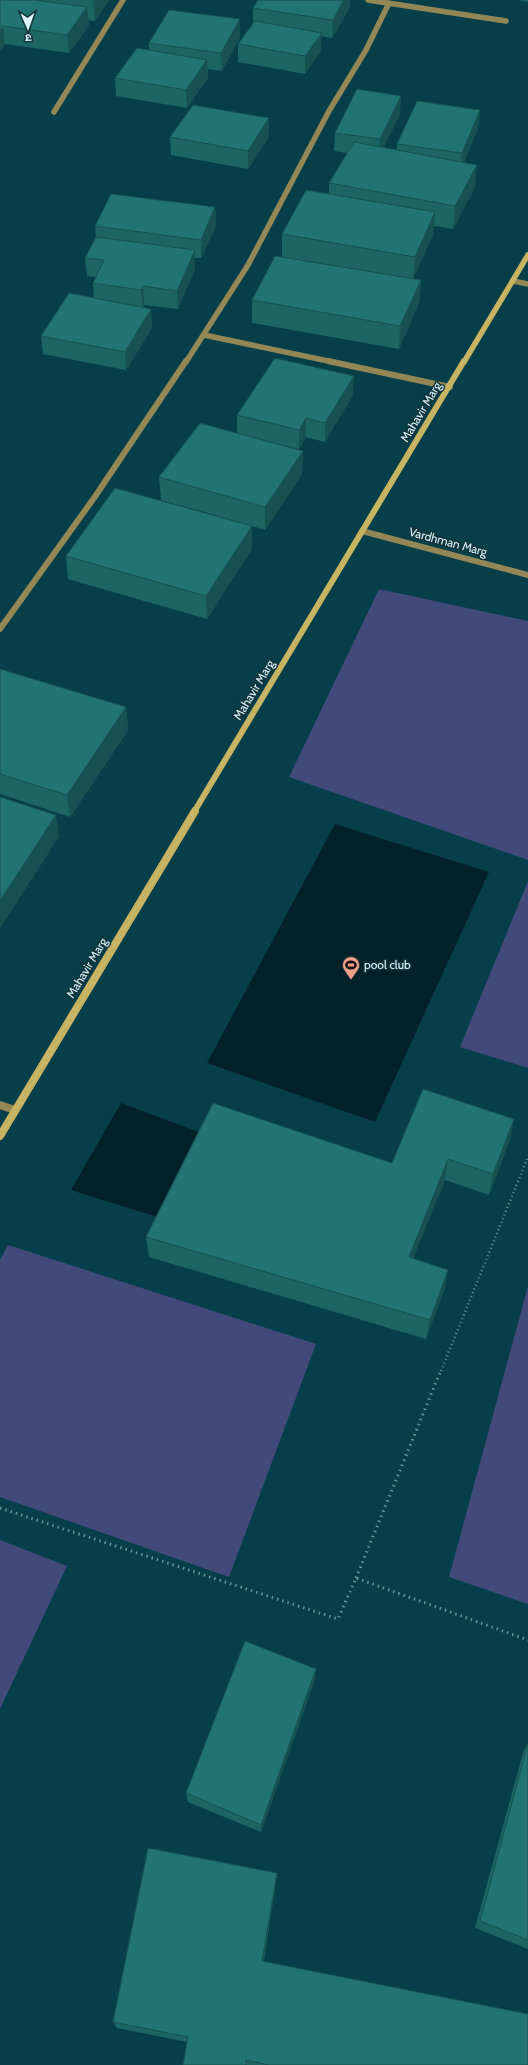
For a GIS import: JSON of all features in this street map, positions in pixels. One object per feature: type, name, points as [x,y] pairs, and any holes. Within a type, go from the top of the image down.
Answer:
[{"type":"street","points":[[54,112],[123,0]]},
{"type":"street","points":[[368,0],[506,21]]},
{"type":"street","points":[[0,629],[94,498],[204,335],[248,264],[329,111],[366,50],[389,4]]},
{"type":"street","name":"Mahavir Marg","points":[[0,1136],[528,255]]},
{"type":"street","points":[[513,280],[528,284]]},
{"type":"street","points":[[204,335],[450,387]]},
{"type":"street","name":"Vardhman Marg","points":[[362,531],[528,575]]},
{"type":"street","points":[[0,1105],[15,1110]]},
{"type":"path","points":[[0,1508],[338,1619],[528,1157]]},
{"type":"path","points":[[356,1578],[528,1640]]},
{"type":"shaded area","points":[[379,589],[528,621],[528,860],[289,777]]},
{"type":"shaded area","points":[[335,824],[489,872],[375,1122],[207,1063]]},
{"type":"shaded area","points":[[528,881],[528,1068],[460,1047]]},
{"type":"shaded area","points":[[121,1103],[201,1133],[157,1217],[71,1190]]},
{"type":"shaded area","points":[[8,1245],[316,1344],[229,1577],[0,1497],[0,1260]]},
{"type":"shaded area","points":[[528,1286],[528,1604],[449,1577]]},
{"type":"shaded area","points":[[0,1540],[67,1566],[0,1709]]},
{"type":"building","points":[[0,0],[35,0],[87,7],[67,35],[3,26],[0,31]]},
{"type":"building","points":[[258,0],[344,0],[333,20],[253,8]]},
{"type":"building","points":[[169,10],[240,19],[221,53],[149,43]]},
{"type":"building","points":[[255,21],[322,33],[305,56],[238,44]]},
{"type":"building","points":[[137,48],[207,60],[186,90],[115,78]]},
{"type":"building","points":[[357,89],[401,96],[380,139],[335,133]]},
{"type":"building","points":[[417,101],[480,110],[462,153],[397,144]]},
{"type":"building","points":[[193,105],[269,118],[248,151],[170,137]]},
{"type":"building","points":[[354,142],[477,165],[455,206],[329,183]]},
{"type":"building","points":[[306,190],[435,212],[415,257],[282,234]]},
{"type":"building","points":[[111,194],[215,207],[201,240],[95,226]]},
{"type":"building","points":[[96,237],[195,250],[177,291],[143,286],[141,290],[93,283],[104,260],[85,258]]},
{"type":"building","points":[[275,256],[421,280],[400,326],[252,300]]},
{"type":"building","points":[[69,293],[151,309],[125,352],[41,336]]},
{"type":"building","points":[[275,358],[354,376],[325,423],[306,418],[299,430],[237,415]]},
{"type":"building","points":[[200,423],[303,451],[265,507],[159,477]]},
{"type":"building","points":[[115,488],[252,526],[206,596],[66,556]]},
{"type":"building","points":[[0,669],[126,707],[67,795],[0,774]]},
{"type":"building","points":[[0,797],[56,815],[0,901]]},
{"type":"building","points":[[423,1089],[514,1119],[493,1174],[448,1159],[409,1257],[448,1270],[430,1320],[146,1237],[213,1103],[392,1163]]},
{"type":"building","points":[[245,1641],[316,1669],[261,1825],[186,1793]]},
{"type":"building","points":[[528,1743],[528,1940],[480,1921]]},
{"type":"building","points":[[148,1848],[277,1873],[262,1961],[528,2014],[528,2065],[269,2065],[246,2060],[246,2065],[183,2065],[188,2037],[113,2022]]},
{"type":"place","name":"pool club","points":[[351,980]]}]
